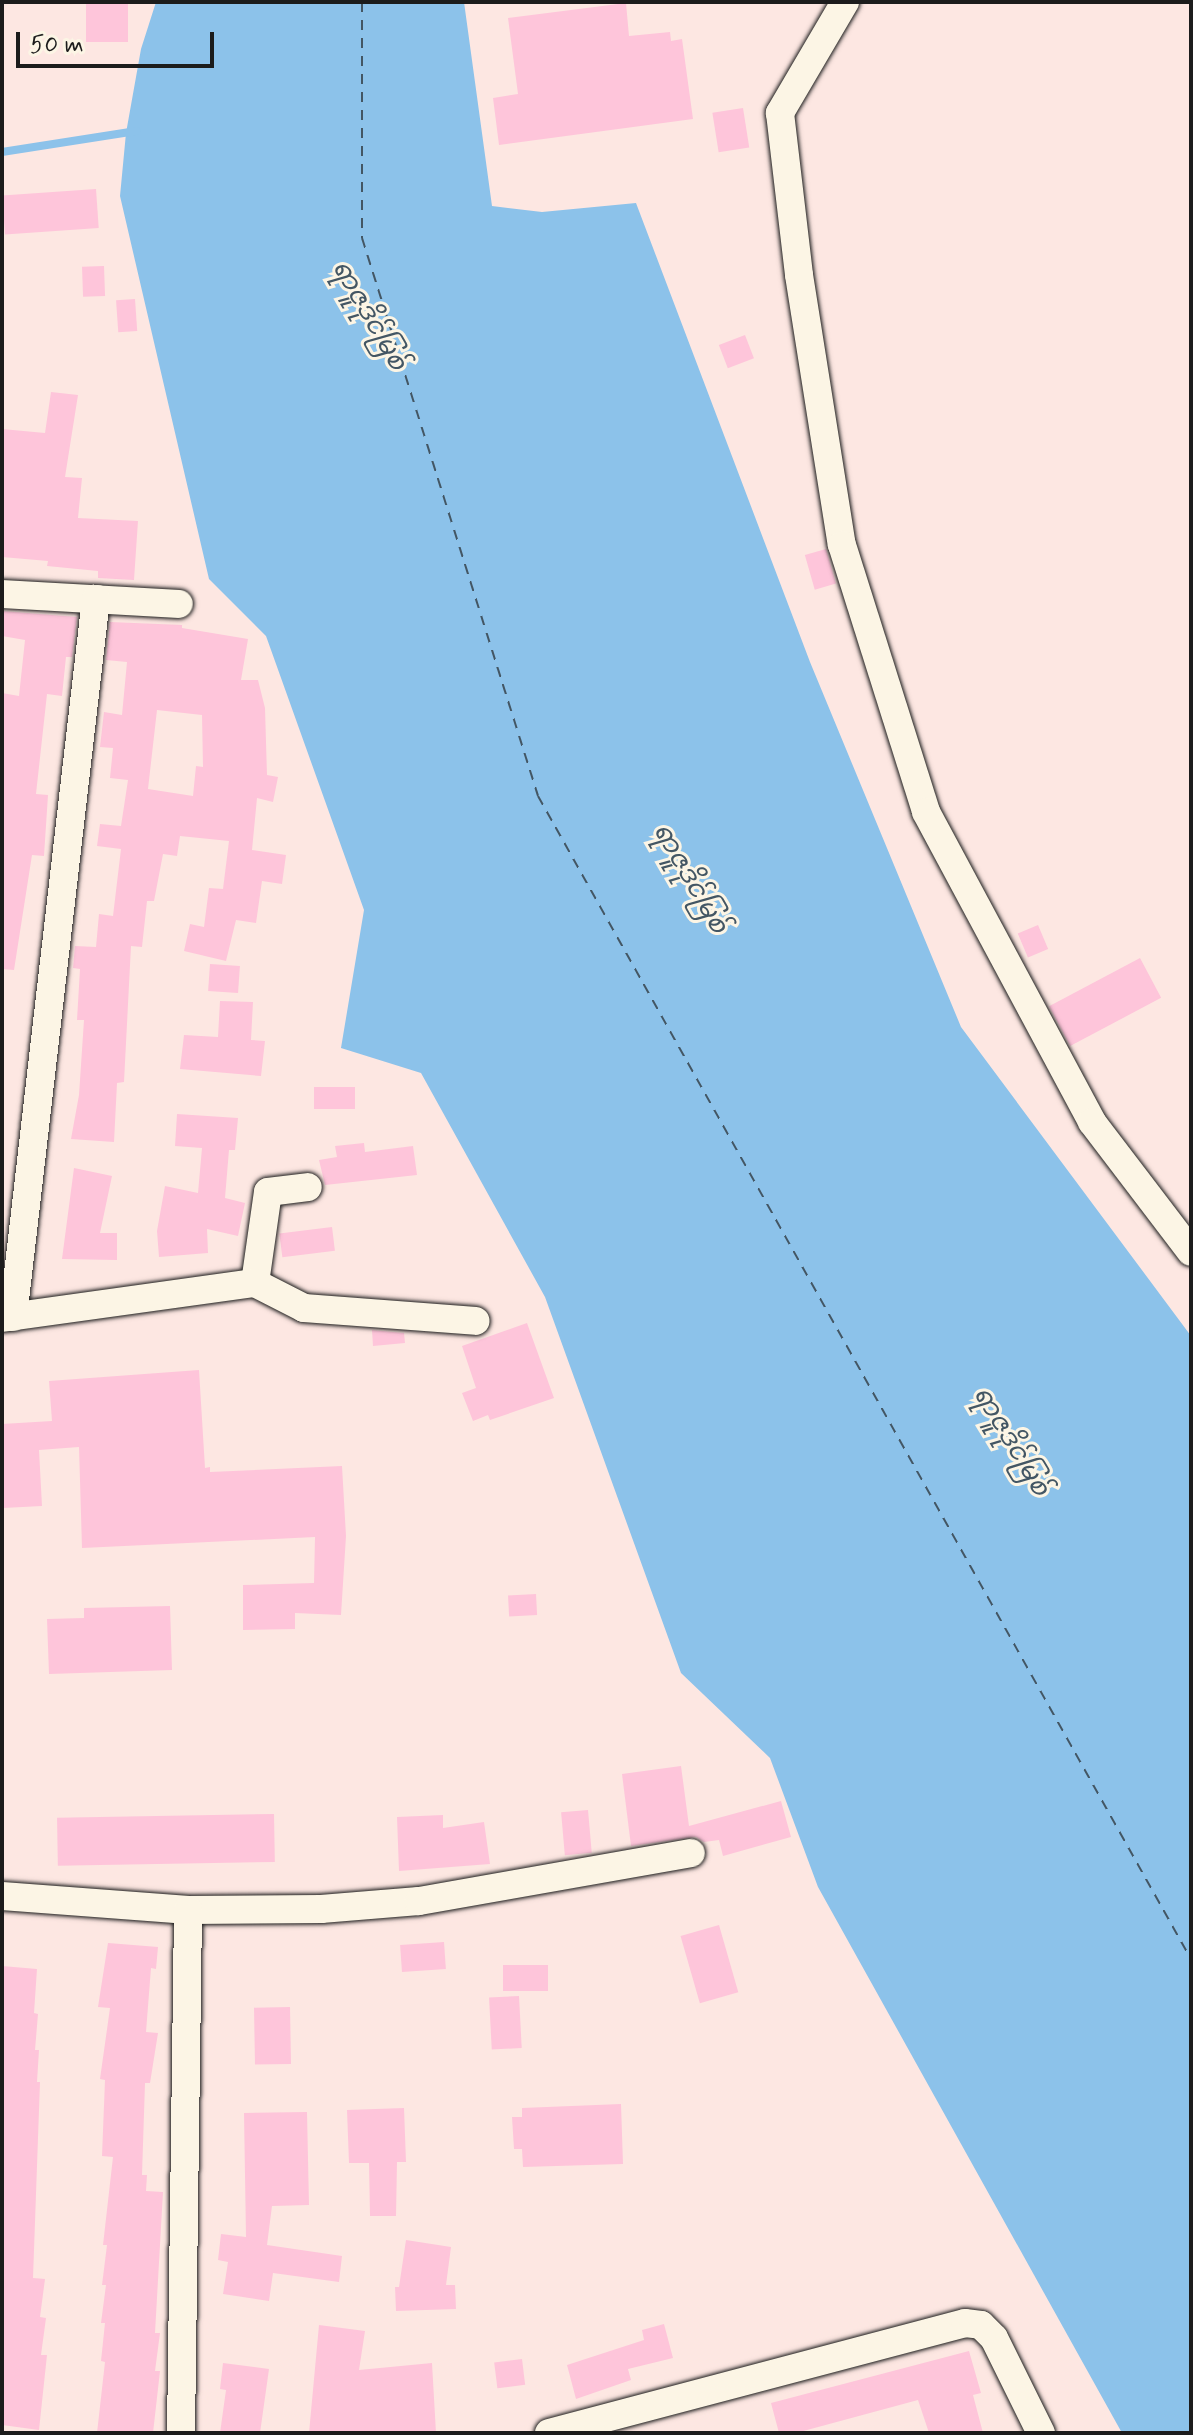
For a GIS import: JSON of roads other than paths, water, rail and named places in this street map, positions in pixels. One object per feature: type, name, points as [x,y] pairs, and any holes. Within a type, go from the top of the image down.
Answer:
[{"type":"street","points":[[845,2],[780,113],[799,275],[842,545],[926,812],[1092,1122],[1191,1252]]},
{"type":"street","points":[[2,594],[179,604]]},
{"type":"street","points":[[96,599],[8,1317],[255,1283],[304,1308],[476,1321]]},
{"type":"street","points":[[255,1283],[268,1192],[308,1187]]},
{"type":"street","points":[[2,1896],[188,1910],[321,1909],[419,1901],[691,1853]]},
{"type":"street","points":[[181,2433],[188,1910]]},
{"type":"street","points":[[549,2433],[965,2323],[981,2325],[994,2338],[1041,2433]]},
{"type":"water","name":"ရာဇူဒိုင်မြစ်","points":[[156,2],[464,2],[492,206],[542,212],[636,203],[810,662],[961,1027],[1191,1336],[1191,2433],[1122,2433],[818,1887],[770,1758],[681,1673],[545,1297],[421,1073],[341,1048],[364,910],[266,636],[209,579],[120,196],[126,133],[141,49]]},
{"type":"waterway","points":[[2,152],[136,131]]}]
